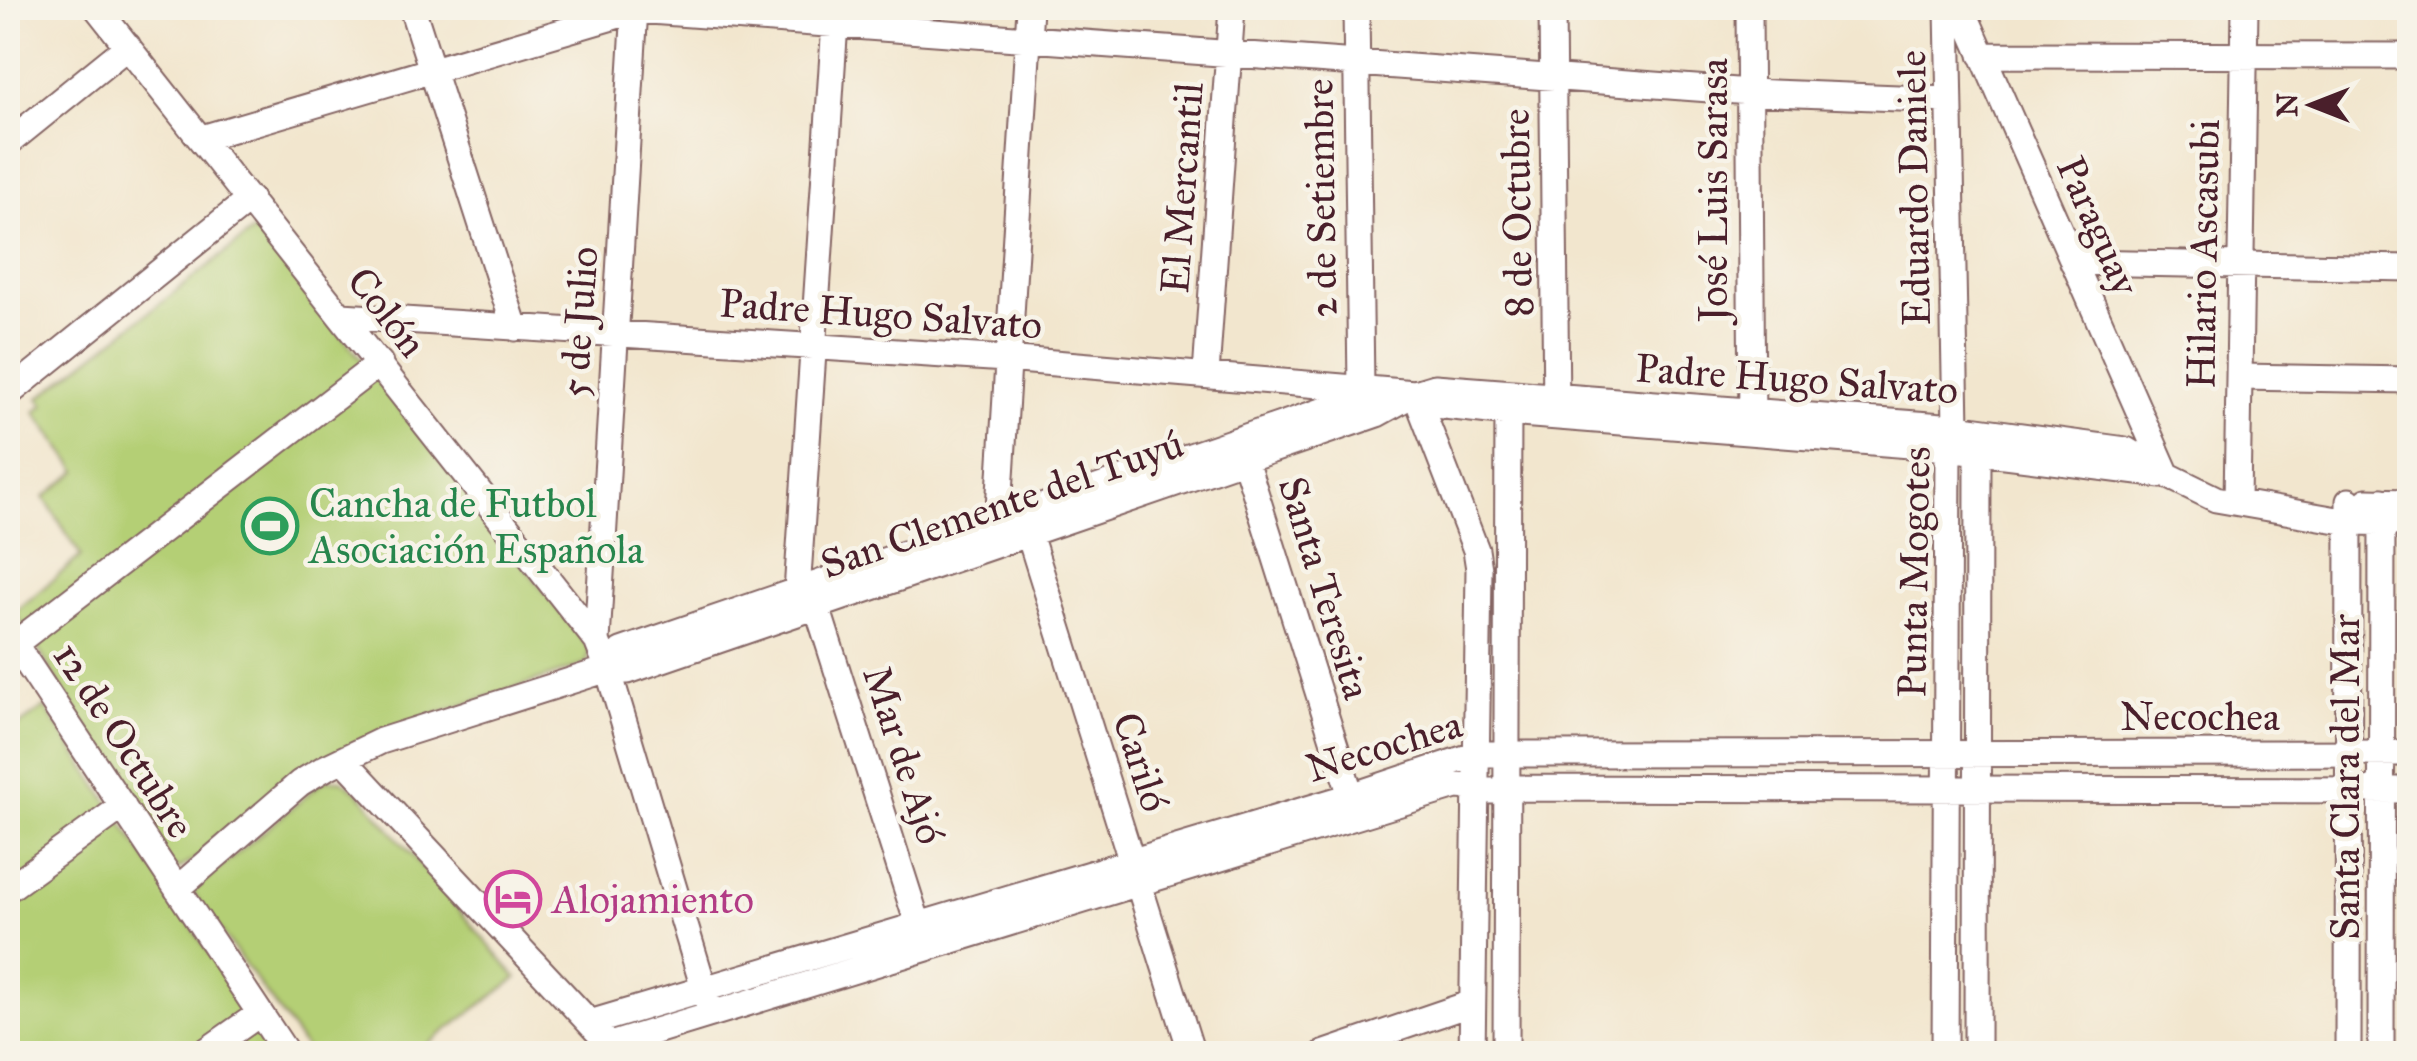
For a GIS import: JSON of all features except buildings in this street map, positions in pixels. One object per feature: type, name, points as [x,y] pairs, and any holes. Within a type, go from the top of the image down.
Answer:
[{"type":"street","name":"Colón","points":[[97,8],[596,641],[608,669],[712,1015]]},
{"type":"street","points":[[412,8],[515,328]]},
{"type":"street","points":[[1029,534],[1000,514],[1006,359],[1030,8]]},
{"type":"street","name":"El Mercantil","points":[[1206,374],[1232,8]]},
{"type":"street","name":"2 de Setiembre","points":[[1356,8],[1360,387]]},
{"type":"street","name":"8 de Octubre","points":[[1552,8],[1556,408]]},
{"type":"street","name":"José Luis Sarasa","points":[[1749,8],[1752,422]]},
{"type":"street","name":"Eduardo Daniele","points":[[1948,8],[1952,438]]},
{"type":"street","name":"Paraguay","points":[[1962,8],[2167,475]]},
{"type":"street","name":"Hilario Ascasubi","points":[[2237,502],[2245,8]]},
{"type":"street","points":[[202,138],[635,9],[836,17],[1028,41],[1356,65],[1750,92],[1949,100]]},
{"type":"street","name":"5 de Julio","points":[[596,641],[635,9]]},
{"type":"street","points":[[807,600],[814,347],[836,17]]},
{"type":"street","points":[[8,143],[128,46]]},
{"type":"street","points":[[1982,55],[2410,56]]},
{"type":"street","points":[[8,394],[250,200]]},
{"type":"street","points":[[2073,262],[2410,268]]},
{"type":"street","name":"Padre Hugo Salvato","points":[[342,316],[1006,359],[1415,393],[1435,387],[1508,404],[2126,450],[2216,498],[2382,512],[2410,522]]},
{"type":"street","points":[[10,642],[380,364]]},
{"type":"street","points":[[2239,377],[2410,380]]},
{"type":"street","points":[[1360,387],[1377,414]]},
{"type":"street","name":"San Clemente del Tuyú","points":[[807,600],[1000,514],[1351,401],[1360,387]]},
{"type":"street","points":[[1415,393],[1476,550],[1480,592],[1472,1054]]},
{"type":"street","name":"San Clemente del Tuyú","points":[[176,889],[300,784],[381,741],[608,669],[621,651],[1029,534],[1377,414],[1415,393]]},
{"type":"street","points":[[1506,1054],[1508,404]]},
{"type":"street","name":"Punta Mogotes","points":[[1945,1054],[1952,438],[1978,452],[1977,1054]]},
{"type":"street","name":"Padre Hugo Salvato","points":[[1978,452],[2167,475]]},
{"type":"street","name":"Santa Teresita","points":[[1246,460],[1351,796]]},
{"type":"street","name":"Padre Hugo Salvato","points":[[2382,512],[2410,502]]},
{"type":"street","name":"Santa Clara del Mar","points":[[2348,1054],[2349,512]]},
{"type":"street","name":"Santa Clara del Mar","points":[[2381,1054],[2383,790],[2396,753],[2382,512]]},
{"type":"street","name":"Cariló","points":[[1029,534],[1192,1054]]},
{"type":"street","name":"Mar de Ajó","points":[[807,600],[922,937]]},
{"type":"street","name":"12 de Octubre","points":[[10,642],[286,1054]]},
{"type":"street","name":"Necochea","points":[[1136,872],[1477,754],[2396,753]]},
{"type":"street","points":[[344,760],[590,1023],[609,1051]]},
{"type":"street","name":"Necochea","points":[[590,1023],[704,989],[922,937],[1136,872],[1456,786],[1476,786],[1485,792],[1508,788],[2410,790]]},
{"type":"street","points":[[8,890],[123,806]]},
{"type":"street","name":"Necochea","points":[[609,1051],[922,937]]},
{"type":"street","points":[[1324,1054],[1472,1003]]},
{"type":"street","points":[[202,1054],[259,1014]]},
{"type":"green space","name":"Cancha de Futbol Asociación Española","points":[[257,228],[590,649],[587,664],[422,719],[179,869],[170,864],[15,612],[81,556],[44,497],[78,471],[35,412],[44,405],[39,398]]},
{"type":"green space","points":[[45,707],[276,1053],[8,1054],[8,733]]},
{"type":"green space","points":[[325,780],[341,780],[359,793],[517,978],[416,1053],[309,1053],[194,894],[195,889]]},
{"type":"place","name":"Cancha de Futbol Asociación Española","points":[[270,526]]},
{"type":"place","name":"Alojamiento","points":[[513,899]]}]
